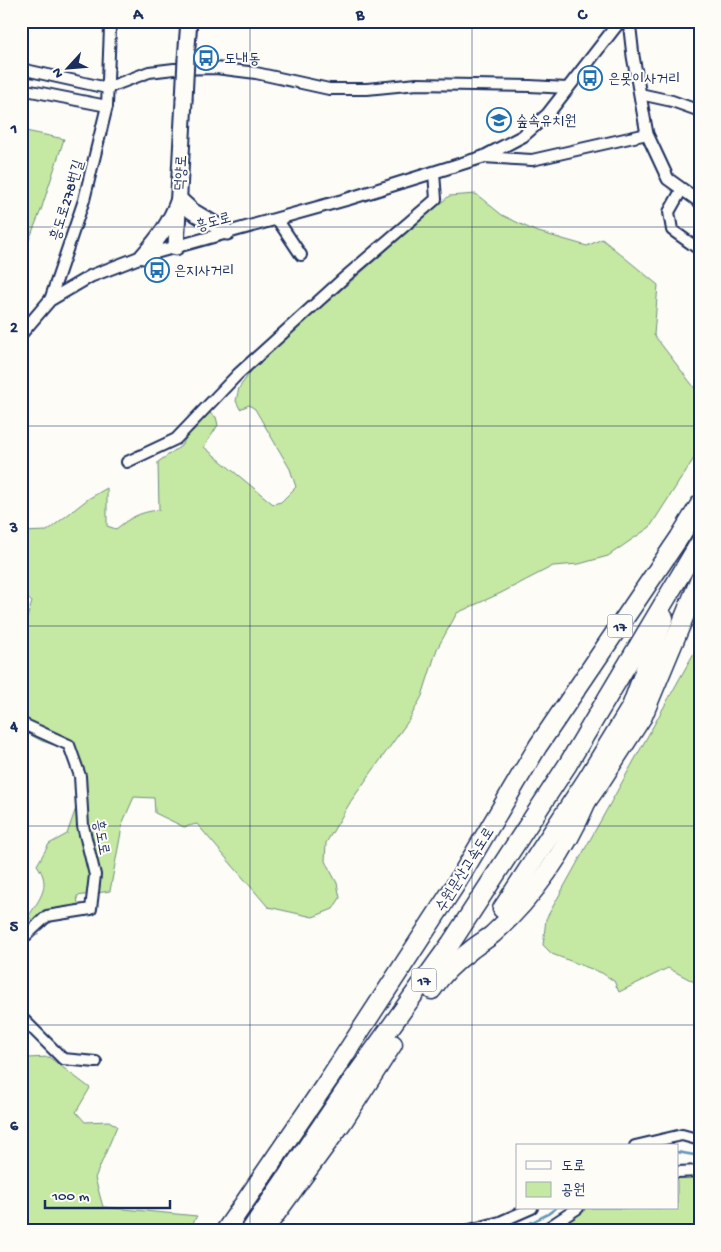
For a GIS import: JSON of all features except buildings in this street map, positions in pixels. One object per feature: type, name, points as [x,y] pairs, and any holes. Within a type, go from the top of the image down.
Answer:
[{"type":"highway","name":"수원문산고속도로","points":[[225,1231],[329,1079],[456,884],[538,746],[700,504]]},
{"type":"highway","name":"수원문산고속도로","points":[[250,1231],[279,1199],[351,1082],[478,903],[568,764],[700,542]]},
{"type":"highway","points":[[587,801],[572,815],[517,895],[502,909],[587,779],[631,707],[665,616],[688,563]]},
{"type":"highway","points":[[264,1231],[279,1199],[342,1123],[382,1061],[446,971],[471,949],[492,935],[545,875],[577,824],[587,801],[643,716],[700,579]]},
{"type":"main road","name":"덕양로","points":[[176,246],[189,21]]},
{"type":"main road","points":[[143,256],[163,233],[173,217],[179,199],[198,216],[227,232]]},
{"type":"street","name":"흥도로278번길","points":[[50,300],[84,200],[107,106],[110,27],[113,21]]},
{"type":"street","name":"흥도로","points":[[21,334],[50,300],[91,276],[143,256],[277,219],[483,157],[523,136],[547,115],[620,21]]},
{"type":"street","points":[[629,21],[647,134],[668,179],[700,202]]},
{"type":"street","points":[[21,69],[108,88],[149,72],[174,69],[216,68],[256,73],[329,89],[368,89],[417,84],[567,88]]},
{"type":"street","points":[[21,89],[107,106]]},
{"type":"street","points":[[640,94],[672,101],[700,111]]},
{"type":"street","points":[[483,157],[532,160],[647,134]]},
{"type":"street","points":[[127,462],[176,439],[238,374],[345,277],[436,199],[434,173]]},
{"type":"street","points":[[682,189],[669,212],[672,230],[700,250]]},
{"type":"street","points":[[277,219],[300,255]]},
{"type":"street","name":"흥도로","points":[[21,724],[69,745],[80,776],[83,826],[95,875],[91,909],[47,916],[21,940]]},
{"type":"street","points":[[21,1017],[63,1059],[96,1062]]},
{"type":"street","points":[[644,1144],[682,1135],[700,1140]]},
{"type":"street","points":[[678,1172],[700,1171]]},
{"type":"street","points":[[466,1231],[500,1222],[527,1210]]},
{"type":"street","points":[[543,1231],[575,1210]]},
{"type":"green space","points":[[21,130],[64,139],[41,210],[21,260]]},
{"type":"green space","points":[[476,194],[502,215],[535,231],[587,246],[602,239],[658,285],[654,335],[700,395],[700,449],[650,527],[608,556],[579,564],[553,566],[457,613],[437,649],[422,696],[409,720],[351,801],[326,843],[325,861],[337,883],[340,898],[333,909],[313,917],[268,907],[197,824],[184,827],[155,813],[154,798],[134,797],[123,822],[110,891],[77,896],[78,904],[73,911],[60,911],[51,923],[37,923],[28,917],[43,892],[44,879],[37,865],[49,844],[67,834],[76,808],[75,777],[63,748],[42,741],[21,730],[21,636],[32,602],[21,592],[21,532],[47,531],[88,499],[107,488],[107,526],[116,529],[136,516],[159,510],[158,462],[181,446],[201,415],[208,412],[216,417],[218,425],[204,447],[273,504],[281,502],[296,487],[290,469],[255,409],[249,405],[240,409],[236,401],[239,388],[256,364],[449,196]]},
{"type":"green space","points":[[700,642],[700,985],[668,968],[619,992],[614,981],[602,973],[552,954],[543,945],[546,919]]},
{"type":"green space","points":[[49,1057],[90,1088],[76,1112],[85,1122],[109,1121],[117,1126],[95,1178],[103,1207],[197,1216],[188,1231],[21,1231],[21,1065],[27,1058]]},
{"type":"green space","points":[[678,1173],[700,1173],[700,1231],[550,1231],[582,1210],[678,1210]]},
{"type":"waterway","points":[[678,1152],[700,1156]]},
{"type":"waterway","points":[[514,1231],[553,1210]]},
{"type":"place","name":"도내동","points":[[206,58]]},
{"type":"place","name":"은못이사거리","points":[[590,78]]},
{"type":"place","name":"숲속유치원","points":[[499,120]]},
{"type":"place","name":"은지사거리","points":[[157,270]]}]
